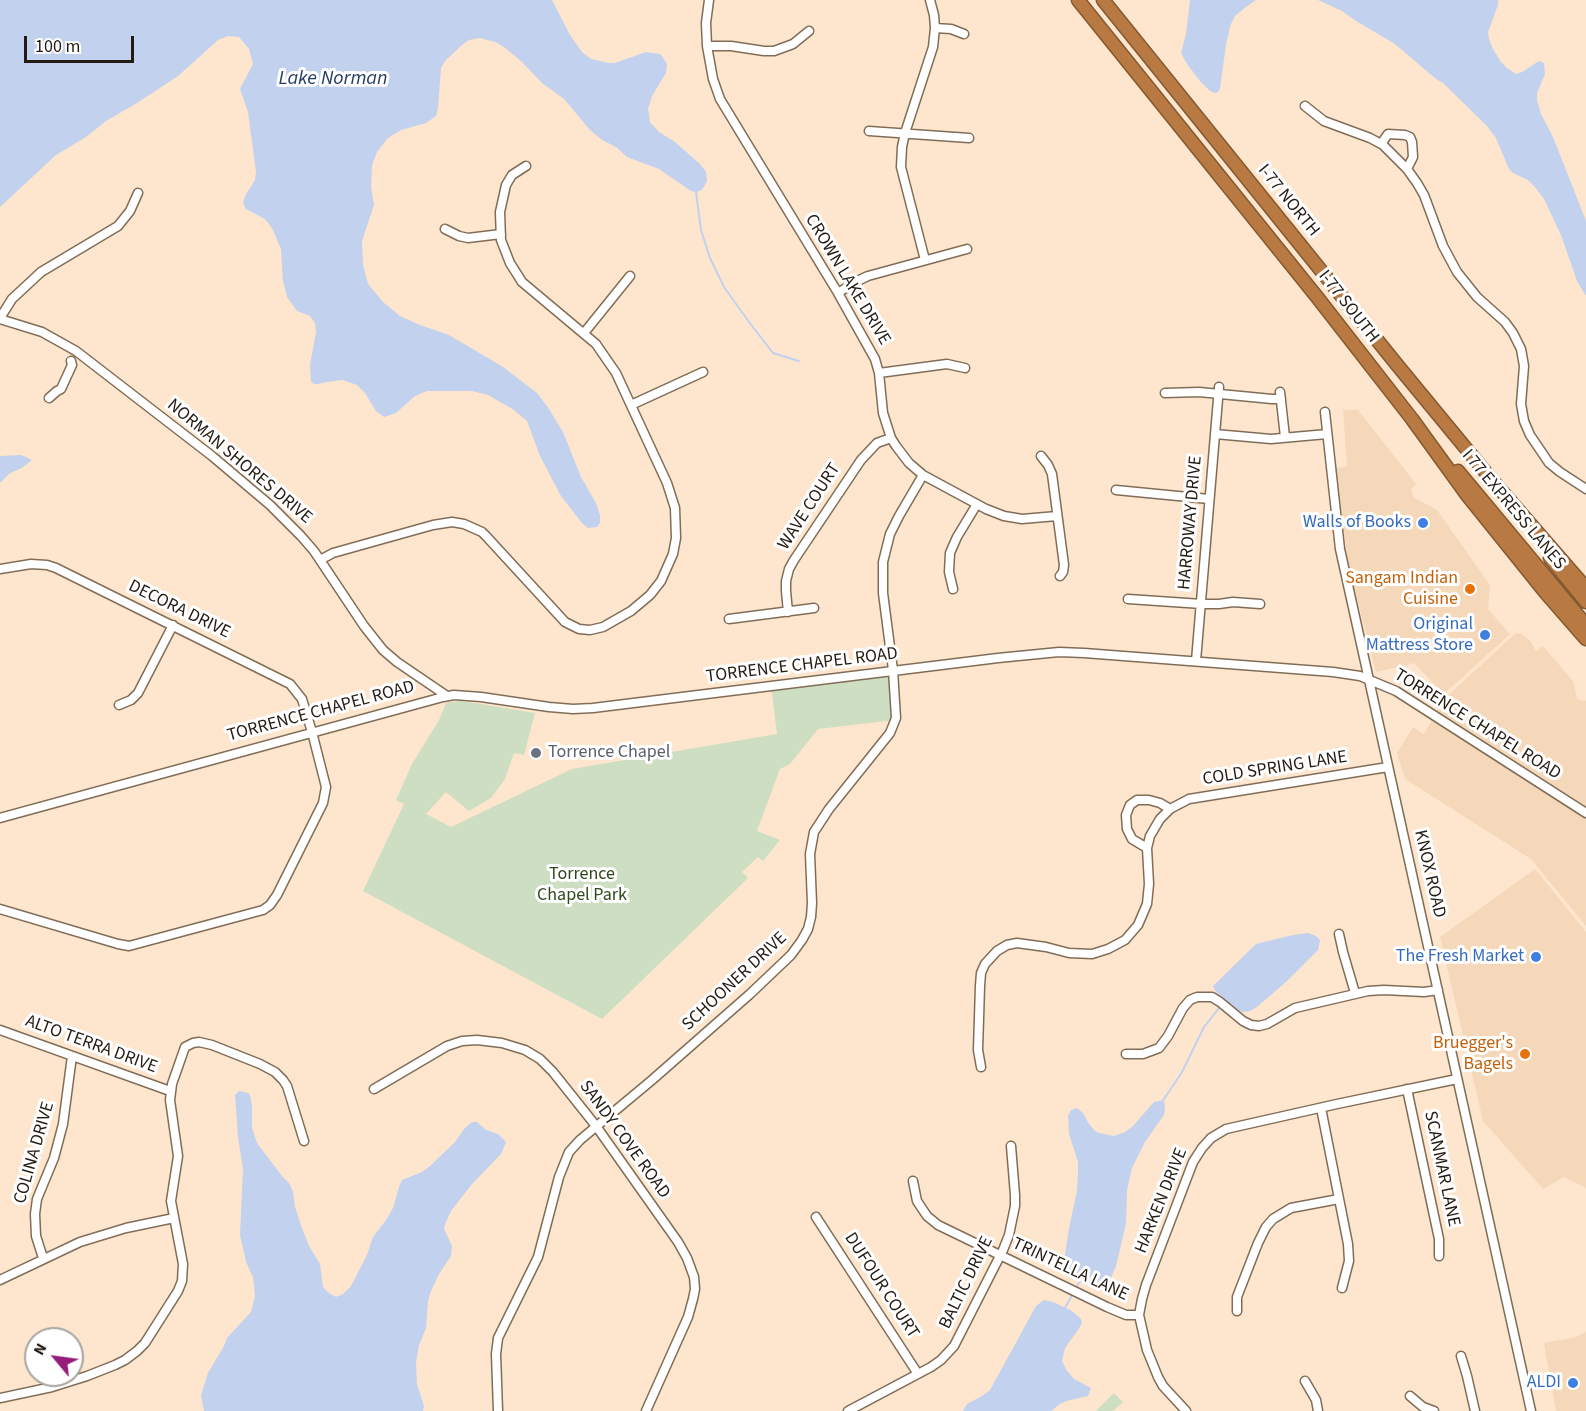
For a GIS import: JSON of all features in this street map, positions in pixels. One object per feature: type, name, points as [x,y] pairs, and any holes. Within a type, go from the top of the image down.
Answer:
[{"type":"highway","name":"I-77 SOUTH","points":[[1078,0],[1317,297],[1412,419],[1467,495],[1586,639]]},
{"type":"highway","name":"I-77 NORTH","points":[[1103,0],[1398,366],[1492,480],[1586,588]]},
{"type":"highway","name":"I 77 EXPRESS LANES","points":[[1412,419],[1474,489],[1586,625]]},
{"type":"highway","name":"I 77 EXPRESS LANES","points":[[1492,480],[1547,555],[1586,602]]},
{"type":"street","name":"CROWN LAKE DRIVE","points":[[710,0],[706,23],[707,46],[713,79],[720,99],[838,293],[875,359],[879,373],[883,413],[891,438],[903,456],[922,475],[986,509],[1012,518],[1057,516]]},
{"type":"street","points":[[925,260],[902,173],[901,155],[905,133],[931,55],[935,28],[930,0]]},
{"type":"street","points":[[935,28],[951,29],[964,34]]},
{"type":"street","points":[[707,46],[774,51],[793,44],[809,31]]},
{"type":"street","points":[[1305,106],[1324,121],[1381,144],[1407,169],[1425,195],[1443,246],[1458,272],[1477,297],[1505,322],[1521,349],[1524,366],[1521,404],[1524,422],[1530,435],[1549,463],[1586,489]]},
{"type":"street","points":[[869,131],[969,138]]},
{"type":"street","points":[[1381,144],[1388,134],[1410,137],[1413,157],[1407,169]]},
{"type":"street","points":[[320,560],[333,553],[433,525],[458,522],[486,536],[565,622],[579,629],[590,630],[611,623],[638,606],[661,581],[671,561],[676,538],[675,508],[672,496],[616,373],[596,344],[522,282],[507,256],[501,234],[500,212],[506,185],[512,175],[526,166]]},
{"type":"street","points":[[0,318],[12,299],[41,272],[118,226],[130,211],[138,193]]},
{"type":"street","points":[[445,229],[468,238],[501,234]]},
{"type":"street","points":[[838,293],[868,276],[967,249]]},
{"type":"street","points":[[584,333],[630,276]]},
{"type":"street","name":"NORMAN SHORES DRIVE","points":[[0,318],[42,332],[76,351],[212,456],[270,505],[302,536],[383,650],[447,696]]},
{"type":"street","points":[[49,398],[61,389],[76,351]]},
{"type":"street","points":[[879,373],[947,364],[965,368]]},
{"type":"street","points":[[631,405],[703,372]]},
{"type":"street","points":[[1164,393],[1219,390],[1272,399],[1281,395],[1284,438]]},
{"type":"street","name":"HARROWAY DRIVE","points":[[1196,661],[1219,390]]},
{"type":"street","name":"KNOX ROAD","points":[[1325,412],[1340,549],[1531,1411]]},
{"type":"street","points":[[1215,434],[1258,438],[1327,434]]},
{"type":"street","name":"WAVE COURT","points":[[788,612],[786,581],[794,560],[861,460],[876,443],[891,438]]},
{"type":"street","points":[[1041,456],[1052,474],[1064,565],[1060,576]]},
{"type":"street","name":"SCHOONER DRIVE","points":[[498,1411],[496,1354],[498,1338],[538,1257],[558,1177],[574,1146],[723,1018],[791,955],[802,940],[811,917],[813,895],[810,854],[814,832],[829,809],[890,733],[896,714],[883,593],[883,562],[890,534],[922,475]]},
{"type":"street","points":[[1116,490],[1209,499]]},
{"type":"street","points":[[953,589],[949,572],[950,553],[976,504]]},
{"type":"street","name":"DECORA DRIVE","points":[[0,569],[31,564],[56,568],[290,684],[302,699],[326,787],[325,797],[277,895],[263,910],[129,946],[0,909]]},
{"type":"street","points":[[1128,599],[1202,604],[1233,602],[1260,604]]},
{"type":"street","points":[[729,619],[814,609]]},
{"type":"street","points":[[119,705],[131,700],[138,693],[173,625]]},
{"type":"street","name":"TORRENCE CHAPEL ROAD","points":[[0,818],[447,696],[482,697],[573,709],[593,708],[893,670],[1059,652],[1333,672],[1369,679],[1396,691],[1586,813]]},
{"type":"street","name":"COLD SPRING LANE","points":[[1170,809],[1189,799],[1388,767]]},
{"type":"street","points":[[981,1066],[978,1050],[980,986],[981,973],[985,964],[997,951],[1007,945],[1017,943],[1037,945],[1069,953],[1092,954],[1125,940],[1138,925],[1147,904],[1149,884],[1147,848],[1150,836],[1160,819],[1170,809],[1149,800],[1137,800],[1130,805],[1126,815],[1127,829],[1132,840],[1147,848]]},
{"type":"street","points":[[1339,934],[1355,993]]},
{"type":"street","points":[[1125,1054],[1143,1054],[1159,1048],[1186,1004],[1197,997],[1212,997],[1243,1021],[1259,1026],[1295,1008],[1355,993],[1377,990],[1424,992],[1438,990]]},
{"type":"street","name":"ALTO TERRA DRIVE","points":[[0,1030],[170,1091]]},
{"type":"street","name":"SANDY COVE ROAD","points":[[374,1089],[447,1046],[462,1041],[485,1040],[518,1048],[540,1059],[553,1072],[596,1126],[678,1242],[694,1276],[695,1289],[688,1317],[646,1411]]},
{"type":"street","points":[[0,1398],[44,1389],[115,1365],[145,1343],[178,1291],[182,1281],[183,1264],[171,1194],[178,1156],[170,1106],[170,1091],[182,1051],[188,1044],[199,1042],[228,1051],[260,1064],[281,1077],[291,1096],[304,1142]]},
{"type":"street","name":"COLINA DRIVE","points":[[44,1258],[36,1236],[37,1199],[54,1158],[60,1136],[68,1097],[72,1056]]},
{"type":"street","name":"HARKEN DRIVE","points":[[1186,1411],[1167,1391],[1158,1377],[1147,1350],[1139,1315],[1146,1285],[1193,1162],[1202,1148],[1211,1138],[1226,1129],[1457,1079]]},
{"type":"street","name":"SCANMAR LANE","points":[[1407,1089],[1439,1239],[1439,1256]]},
{"type":"street","points":[[1321,1108],[1348,1244],[1348,1267],[1342,1288]]},
{"type":"street","name":"BALTIC DRIVE","points":[[848,1411],[918,1374],[941,1359],[954,1346],[1009,1235],[1015,1206],[1011,1146]]},
{"type":"street","name":"TRINTELLA LANE","points":[[913,1181],[917,1201],[933,1221],[1107,1307],[1126,1315],[1139,1315]]},
{"type":"street","points":[[1237,1311],[1238,1297],[1258,1243],[1273,1219],[1291,1208],[1339,1199]]},
{"type":"street","name":"DUFOUR COURT","points":[[816,1217],[918,1374]]},
{"type":"street","points":[[0,1280],[80,1242],[135,1226],[174,1218]]},
{"type":"street","points":[[1461,1356],[1474,1411]]},
{"type":"street","points":[[1305,1381],[1316,1400],[1318,1411]]},
{"type":"street","points":[[1410,1396],[1424,1407],[1434,1411]]},
{"type":"shaded area","points":[[1343,410],[1358,410],[1416,484],[1411,489],[1413,497],[1437,510],[1490,585],[1488,609],[1510,634],[1444,694],[1414,663],[1376,672],[1348,564],[1336,468],[1347,467]]},
{"type":"shaded area","points":[[1516,633],[1522,634],[1531,642],[1536,651],[1543,646],[1573,681],[1577,699],[1586,701],[1586,926],[1531,859],[1405,779],[1397,753],[1413,727],[1424,734],[1443,700]]},
{"type":"shaded area","points":[[1535,869],[1586,932],[1586,1188],[1564,1177],[1543,1189],[1483,1121],[1440,937]]},
{"type":"shaded area","points":[[1586,1332],[1586,1411],[1556,1411],[1544,1343],[1573,1338]]},
{"type":"green space","name":"Torrence Chapel Park","points":[[893,671],[895,720],[818,729],[790,764],[780,769],[757,831],[780,840],[763,861],[758,857],[742,872],[748,878],[602,1019],[363,891],[404,804],[396,800],[412,764],[439,720],[446,703],[460,701],[535,713],[524,755],[514,753],[505,779],[491,798],[469,811],[446,792],[426,814],[451,827],[572,769],[777,734],[771,686]]},
{"type":"green space","points":[[1114,1393],[1123,1402],[1113,1411],[1096,1411]]},
{"type":"water","name":"Lake Norman","points":[[0,0],[552,0],[570,35],[582,52],[591,59],[615,63],[646,52],[660,54],[667,64],[666,73],[652,96],[648,109],[650,122],[659,132],[675,142],[700,164],[706,172],[707,181],[702,190],[691,191],[659,169],[627,157],[616,147],[602,140],[590,130],[564,99],[542,83],[521,61],[504,47],[480,38],[469,40],[462,45],[441,68],[436,116],[426,123],[401,130],[388,138],[377,152],[372,165],[371,187],[374,205],[362,241],[363,265],[368,284],[383,302],[400,316],[449,335],[503,367],[537,393],[563,432],[581,477],[596,503],[600,515],[600,523],[597,527],[588,528],[582,523],[561,496],[540,456],[527,421],[514,410],[488,395],[472,391],[427,391],[415,396],[396,413],[384,417],[376,411],[357,385],[343,380],[319,384],[311,382],[310,365],[316,332],[315,323],[310,316],[297,311],[287,297],[283,281],[281,249],[272,228],[265,219],[246,209],[243,203],[255,180],[256,172],[248,112],[240,89],[253,64],[249,49],[239,37],[228,36],[218,40],[178,76],[56,155],[0,207]]},
{"type":"water","points":[[1190,0],[1256,0],[1235,16],[1230,26],[1220,88],[1215,93],[1200,81],[1181,53]]},
{"type":"water","points":[[1318,0],[1498,0],[1488,32],[1493,49],[1501,62],[1516,74],[1539,61],[1544,63],[1545,74],[1537,93],[1537,100],[1586,221],[1586,296],[1577,281],[1561,235],[1544,199],[1528,180],[1509,169],[1496,138],[1487,126],[1443,83],[1395,44],[1342,11]]},
{"type":"water","points":[[21,455],[32,460],[22,468],[10,473],[0,483],[0,456]]},
{"type":"water","points":[[1308,933],[1320,940],[1318,950],[1257,1007],[1243,1012],[1216,992],[1213,986],[1256,944]]},
{"type":"water","points":[[239,1091],[250,1095],[252,1128],[257,1143],[289,1183],[302,1228],[320,1264],[323,1287],[336,1297],[351,1286],[367,1255],[373,1237],[393,1208],[402,1180],[430,1166],[472,1122],[477,1122],[486,1130],[498,1134],[506,1142],[501,1154],[472,1184],[451,1211],[446,1222],[444,1229],[452,1246],[451,1256],[431,1291],[426,1328],[419,1345],[416,1362],[417,1384],[424,1406],[423,1411],[204,1411],[201,1395],[208,1373],[227,1338],[251,1312],[255,1296],[253,1277],[246,1262],[240,1235],[243,1169],[235,1095]]},
{"type":"water","points":[[1164,1100],[1164,1115],[1145,1142],[1132,1168],[1127,1190],[1126,1223],[1116,1266],[1105,1291],[1072,1275],[1066,1269],[1064,1262],[1078,1172],[1078,1162],[1069,1134],[1068,1116],[1071,1110],[1077,1108],[1095,1131],[1114,1136],[1133,1126],[1154,1102]]},
{"type":"water","points":[[1044,1300],[1072,1311],[1081,1319],[1082,1323],[1065,1348],[1062,1361],[1074,1379],[1091,1388],[1088,1396],[1066,1401],[1051,1411],[963,1411],[967,1404],[990,1390],[1036,1306]]},
{"type":"waterway","points":[[696,192],[701,230],[710,258],[724,287],[773,353],[799,361]]},
{"type":"waterway","points":[[1162,1102],[1182,1072],[1204,1027],[1227,998]]},
{"type":"waterway","points":[[1065,1308],[1081,1279]]},
{"type":"place","name":"Walls of Books","points":[[1423,523]]},
{"type":"place","name":"Sangam Indian Cuisine","points":[[1470,589]]},
{"type":"place","name":"Original Mattress Store","points":[[1485,635]]},
{"type":"place","name":"Torrence Chapel","points":[[536,753]]},
{"type":"place","name":"The Fresh Market","points":[[1536,957]]},
{"type":"place","name":"Bruegger's Bagels","points":[[1525,1054]]},
{"type":"place","name":"ALDI","points":[[1573,1383]]}]
